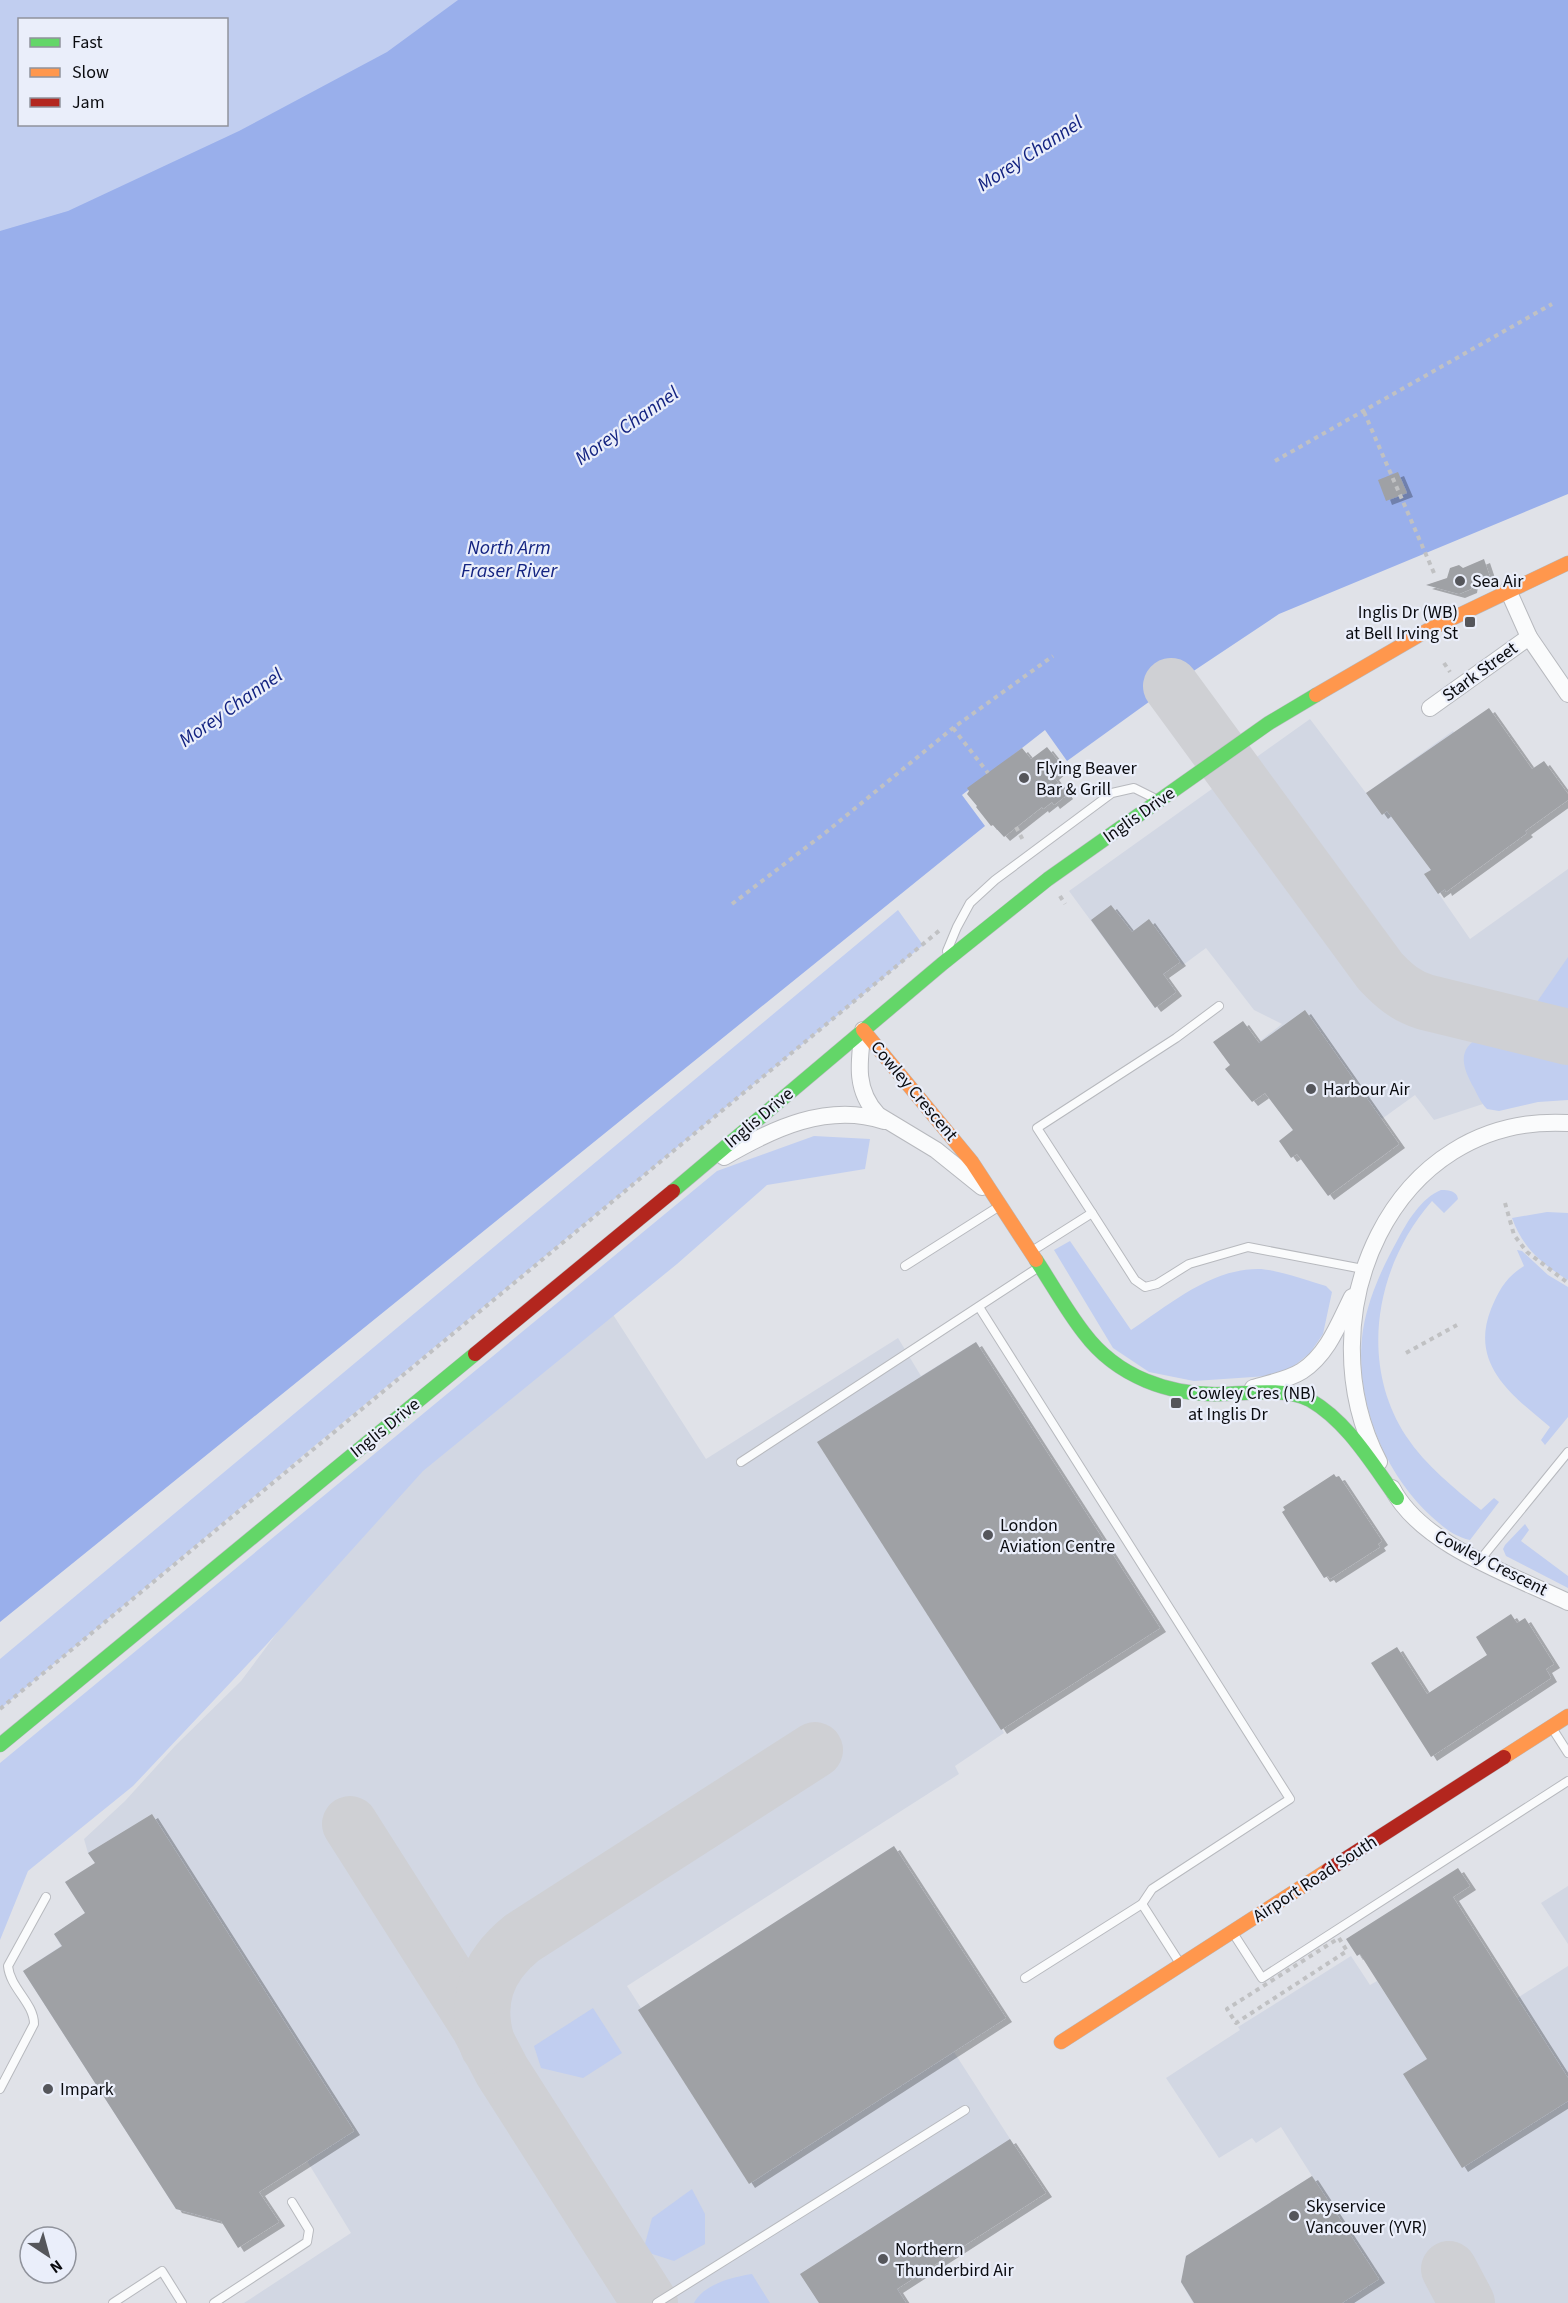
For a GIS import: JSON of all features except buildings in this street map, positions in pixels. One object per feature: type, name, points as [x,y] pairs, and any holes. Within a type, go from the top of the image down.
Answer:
[{"type":"street","name":"Inglis Drive","points":[[0,1745],[689,1177],[942,964],[1048,879],[1269,723],[1428,630],[1568,563]]},
{"type":"street","points":[[1508,590],[1529,637],[1568,694]]},
{"type":"street","name":"Stark Street","points":[[1430,708],[1529,637]]},
{"type":"street","name":"Cowley Crescent","points":[[863,1030],[858,1068],[861,1086],[872,1109],[936,1150],[998,1203]]},
{"type":"street","name":"Cowley Crescent","points":[[863,1030],[972,1162],[1084,1333],[1099,1351],[1131,1375],[1168,1389],[1212,1394],[1242,1391],[1293,1394],[1307,1399],[1320,1406],[1344,1430],[1397,1498],[1426,1528],[1443,1541],[1568,1602]]},
{"type":"street","points":[[689,1177],[758,1138],[811,1119],[832,1115],[864,1116],[897,1127]]},
{"type":"street","name":"Cowley Crescent","points":[[1397,1498],[1361,1421],[1351,1368],[1351,1338],[1361,1276],[1384,1225],[1412,1186],[1448,1155],[1482,1136],[1508,1128],[1537,1123],[1568,1123]]},
{"type":"street","points":[[1242,1391],[1288,1378],[1313,1362],[1334,1335],[1361,1276]]},
{"type":"street","name":"Airport Road South","points":[[1061,2042],[1568,1716]]},
{"type":"lane","points":[[942,964],[957,927],[970,903],[1004,873],[1112,793],[1134,788],[1159,801]]},
{"type":"lane","points":[[1219,1006],[1176,1038],[1037,1128],[1135,1280],[1145,1287],[1157,1284],[1189,1264],[1248,1247],[1361,1276]]},
{"type":"lane","points":[[905,1266],[998,1203]]},
{"type":"lane","points":[[1032,1251],[1092,1213]]},
{"type":"lane","points":[[741,1462],[1041,1266]]},
{"type":"lane","points":[[978,1307],[1290,1799],[1152,1889],[1142,1904],[1025,1978]]},
{"type":"lane","points":[[1480,1560],[1568,1452]]},
{"type":"lane","points":[[1551,1726],[1568,1753]]},
{"type":"lane","points":[[1232,1932],[1262,1978],[1568,1781]]},
{"type":"lane","points":[[0,2089],[34,2024],[32,2013],[9,1976],[9,1966],[46,1897]]},
{"type":"lane","points":[[1142,1904],[1181,1965]]},
{"type":"lane","points":[[657,2303],[965,2110]]},
{"type":"lane","points":[[214,2303],[307,2241],[309,2230],[292,2202]]},
{"type":"lane","points":[[112,2303],[162,2271],[182,2303]]},
{"type":"path","points":[[1275,461],[1552,304]]},
{"type":"path","points":[[1364,411],[1434,573]]},
{"type":"path","points":[[732,904],[825,833],[953,728],[1053,656]]},
{"type":"path","points":[[953,728],[988,773]]},
{"type":"path","points":[[0,1709],[941,930]]},
{"type":"path","points":[[1505,1203],[1514,1235],[1527,1252],[1568,1283]]},
{"type":"path","points":[[1406,1353],[1457,1324]]},
{"type":"shaded area","points":[[0,0],[610,0],[0,380]]},
{"type":"shaded area","points":[[1310,719],[1366,793],[1453,731],[1527,833],[1439,894],[1470,939],[1568,869],[1568,1095],[1516,1098],[1483,1104],[1434,1120],[1415,1095],[1318,1165],[1240,1057],[1282,1024],[1254,1010],[1206,948],[1183,965],[1180,962],[1163,974],[1176,992],[1155,1008],[1069,891]]},
{"type":"shaded area","points":[[898,910],[923,945],[313,1447],[0,1709],[0,1659]]},
{"type":"shaded area","points":[[1568,957],[1568,1022],[1530,1012]]},
{"type":"shaded area","points":[[1482,1036],[1493,1036],[1568,1052],[1568,1100],[1538,1102],[1499,1111],[1487,1109],[1470,1081],[1464,1059],[1468,1047]]},
{"type":"shaded area","points":[[814,1136],[870,1139],[865,1169],[767,1185],[677,1264],[423,1471],[266,1645],[133,1786],[28,1871],[0,1940],[0,1763],[717,1171]]},
{"type":"shaded area","points":[[1441,1190],[1454,1193],[1458,1199],[1444,1213],[1432,1201],[1413,1226],[1398,1254],[1387,1284],[1380,1315],[1378,1346],[1382,1377],[1391,1407],[1414,1447],[1441,1476],[1481,1510],[1494,1498],[1499,1502],[1470,1540],[1454,1534],[1436,1521],[1399,1479],[1375,1432],[1363,1381],[1361,1355],[1363,1330],[1376,1284],[1391,1251],[1410,1219],[1427,1199]]},
{"type":"shaded area","points":[[1547,1212],[1568,1213],[1568,1280],[1534,1254],[1521,1238],[1512,1218]]},
{"type":"shaded area","points":[[1070,1241],[1131,1330],[1175,1300],[1207,1282],[1223,1275],[1258,1269],[1283,1273],[1326,1286],[1332,1292],[1323,1334],[1310,1353],[1290,1369],[1268,1376],[1194,1381],[1149,1372],[1113,1348],[1054,1250]]},
{"type":"shaded area","points":[[1517,1250],[1522,1251],[1548,1275],[1568,1287],[1568,1417],[1545,1445],[1541,1440],[1550,1427],[1509,1391],[1490,1363],[1486,1347],[1486,1329],[1494,1302],[1508,1279],[1524,1266]]},
{"type":"shaded area","points":[[612,1313],[706,1459],[898,1338],[921,1376],[976,1342],[1160,1628],[1002,1729],[1004,1733],[955,1766],[959,1774],[627,1986],[641,2008],[894,1846],[1006,2018],[954,2052],[1045,2193],[897,2288],[906,2303],[244,2303],[351,2233],[307,2161],[215,2220],[176,2209],[23,1971],[61,1946],[54,1934],[85,1913],[65,1882],[95,1863],[88,1853],[84,1839],[125,1801],[175,1746],[241,1681],[342,1546],[403,1478]]},
{"type":"shaded area","points":[[1525,1524],[1529,1530],[1521,1541],[1568,1576],[1568,1588],[1506,1556],[1503,1549],[1505,1545]]},
{"type":"shaded area","points":[[1568,1886],[1568,1944],[1541,1903]]},
{"type":"shaded area","points":[[1351,1956],[1370,1985],[1377,1981],[1416,2041],[1452,2039],[1568,1966],[1568,2303],[1193,2303],[1181,2282],[1186,2256],[1312,2176],[1281,2127],[1256,2143],[1252,2138],[1219,2158],[1166,2078],[1240,2030],[1238,2027]]},
{"type":"shaded area","points":[[593,2008],[622,2053],[583,2078],[541,2068],[534,2046]]},
{"type":"shaded area","points":[[692,2189],[705,2214],[705,2244],[674,2261],[643,2251],[652,2218]]},
{"type":"shaded area","points":[[752,2274],[770,2303],[694,2303],[711,2286],[727,2279]]},
{"type":"water","name":"North Arm Fraser River","points":[[458,0],[1568,0],[1568,494],[1279,614],[1171,686],[1067,761],[1045,730],[962,795],[985,826],[0,1622],[0,231],[68,211],[239,131],[387,52]]},
{"type":"taxiway","points":[[1171,686],[1380,971],[1390,981],[1418,1000],[1568,1037]]},
{"type":"taxiway","points":[[488,2046],[482,2015],[486,1986],[500,1961],[522,1938],[815,1750]]},
{"type":"taxiway","points":[[350,1824],[479,2027],[502,2071],[650,2303]]},
{"type":"taxiway","points":[[1449,2269],[1467,2303]]},
{"type":"traffic: fast","points":[[673,1191],[942,964],[1048,879],[1269,723],[1316,695]]},
{"type":"traffic: fast","points":[[1036,1260],[1084,1333],[1112,1361],[1146,1381],[1184,1392],[1279,1393],[1301,1396],[1310,1400],[1324,1409],[1348,1432],[1397,1498]]},
{"type":"traffic: fast","points":[[0,1745],[475,1354]]},
{"type":"traffic: slow","points":[[1316,695],[1428,630],[1568,563]]},
{"type":"traffic: slow","points":[[863,1030],[972,1162],[1036,1260]]},
{"type":"traffic: slow","points":[[1504,1757],[1568,1716]]},
{"type":"traffic: slow","points":[[1061,2042],[1328,1870]]},
{"type":"traffic: jam","points":[[475,1354],[673,1191]]},
{"type":"traffic: jam","points":[[1328,1870],[1504,1757]]},
{"type":"place","name":"Sea Air","points":[[1460,581]]},
{"type":"place","name":"Inglis Dr (WB) at Bell Irving St","points":[[1470,622]]},
{"type":"place","name":"Flying Beaver Bar & Grill","points":[[1024,778]]},
{"type":"place","name":"Harbour Air","points":[[1311,1089]]},
{"type":"place","name":"Cowley Cres (NB) at Inglis Dr","points":[[1176,1403]]},
{"type":"place","name":"London Aviation Centre","points":[[988,1535]]},
{"type":"place","name":"Impark","points":[[48,2089]]},
{"type":"place","name":"Skyservice Vancouver (YVR)","points":[[1294,2216]]},
{"type":"place","name":"Northern Thunderbird Air","points":[[883,2259]]},
{"type":"water label","name":"Morey Channel","points":[[1030,154]]},
{"type":"water label","name":"Morey Channel","points":[[627,426]]},
{"type":"water label","name":"Morey Channel","points":[[231,708]]}]
